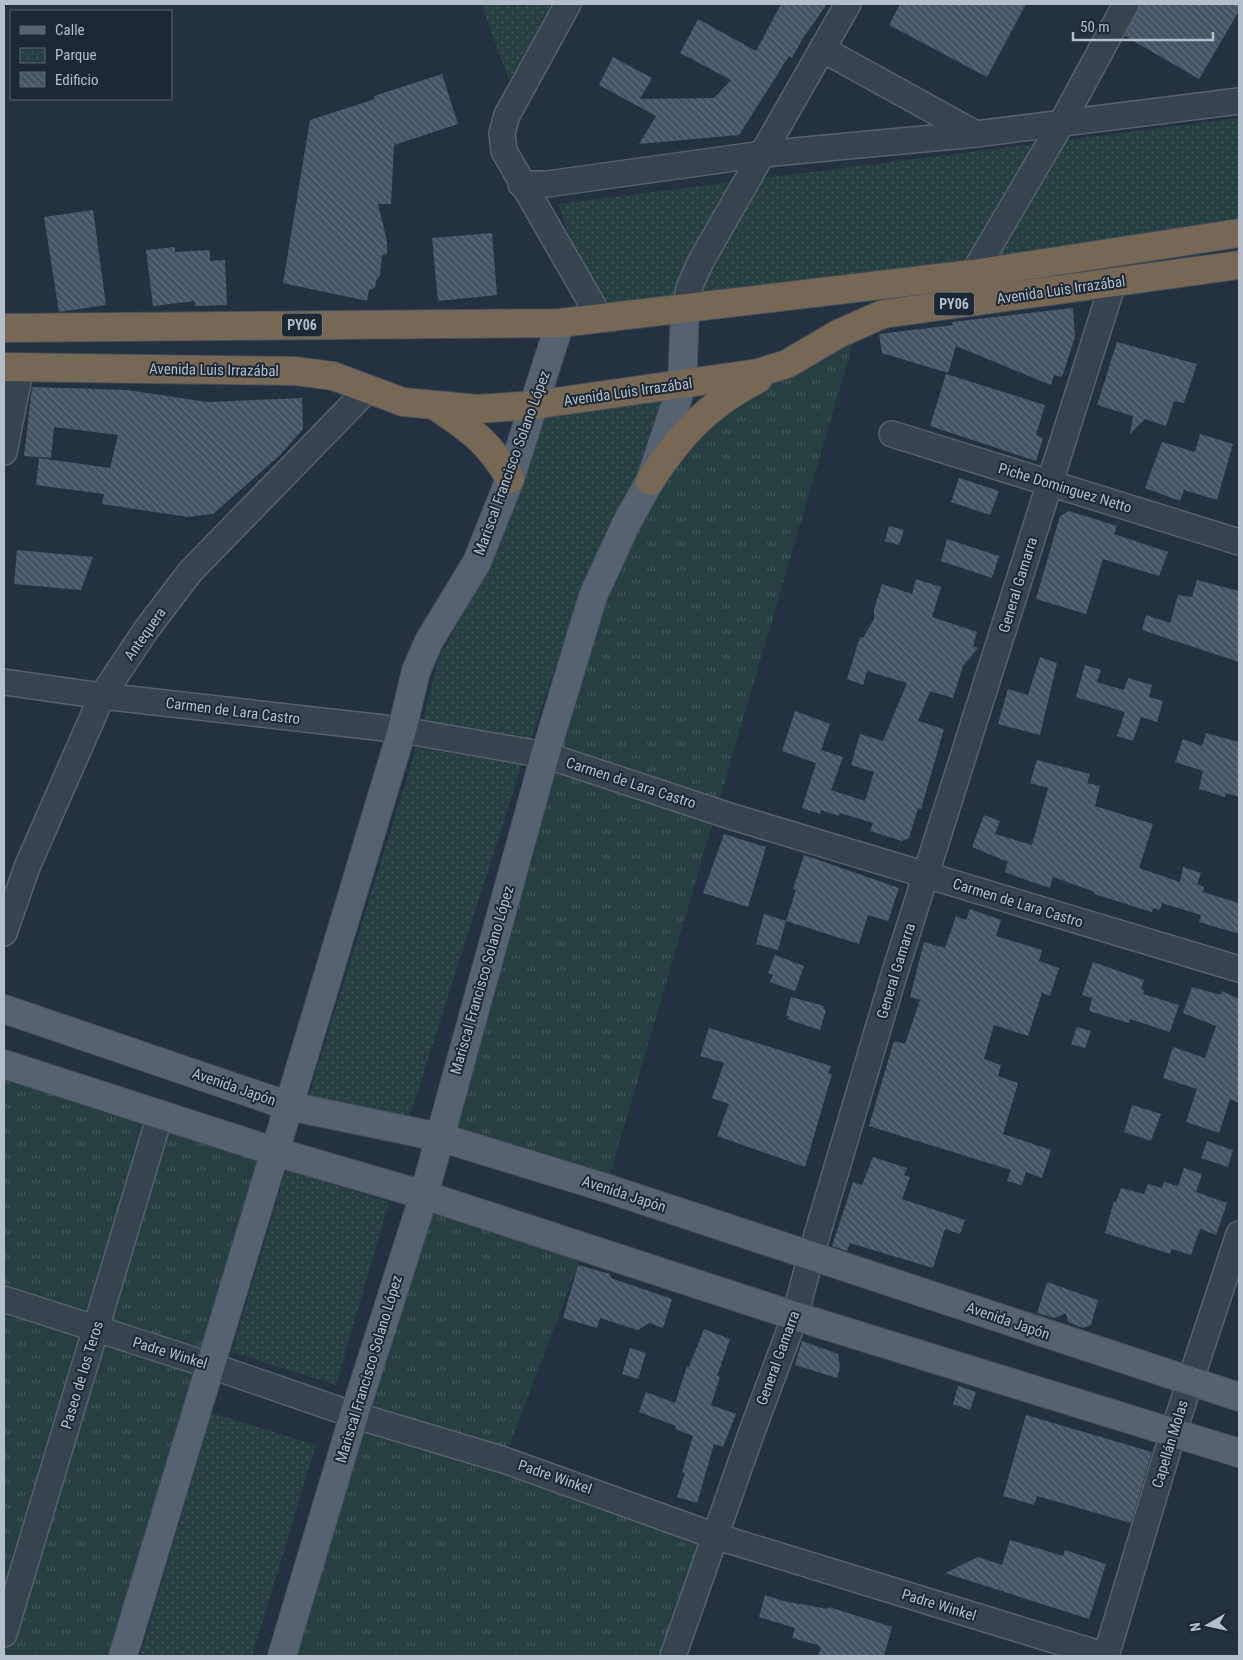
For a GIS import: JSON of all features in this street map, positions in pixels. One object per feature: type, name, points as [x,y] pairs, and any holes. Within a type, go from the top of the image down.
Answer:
[{"type":"highway","name":"Avenida Luis Irrazábal","points":[[4,328],[560,323],[973,274],[1239,233]]},
{"type":"highway","name":"Avenida Luis Irrazábal","points":[[12,367],[294,371],[333,376],[403,402],[436,407],[478,409],[534,405],[758,373],[787,364],[838,334],[883,314],[1239,265]]},
{"type":"highway","points":[[650,481],[671,448],[693,423],[721,400],[787,364]]},
{"type":"highway","points":[[436,407],[468,428],[491,448],[510,479]]},
{"type":"main road","name":"Mariscal Francisco Solano López","points":[[282,1656],[354,1415],[424,1195],[545,755],[593,596],[627,522],[650,481],[682,385],[685,309]]},
{"type":"main road","name":"Mariscal Francisco Solano López","points":[[123,1656],[209,1365],[276,1152],[402,730],[416,670],[429,641],[477,562],[510,479],[560,323]]},
{"type":"main road","name":"Avenida Japón","points":[[4,1008],[289,1106],[439,1137],[606,1188],[1239,1397]]},
{"type":"main road","points":[[4,1064],[276,1152],[424,1195],[795,1316],[1239,1454]]},
{"type":"street","points":[[568,4],[507,115],[502,133],[504,151],[521,184],[600,318]]},
{"type":"street","points":[[685,309],[694,274],[848,4]]},
{"type":"street","points":[[973,274],[1062,124],[1126,4]]},
{"type":"street","points":[[822,50],[976,134]]},
{"type":"street","points":[[521,184],[548,184],[762,154],[976,134],[1239,101]]},
{"type":"street","name":"General Gamarra","points":[[673,1656],[795,1316],[811,1255],[891,984],[927,876],[1113,283]]},
{"type":"street","points":[[4,452],[12,367]]},
{"type":"street","name":"Antequera","points":[[4,933],[27,866],[102,696],[146,630],[190,572],[368,389]]},
{"type":"street","name":"Piche Dominguez Netto","points":[[892,434],[1239,542]]},
{"type":"street","name":"Carmen de Lara Castro","points":[[4,682],[102,696],[402,730],[545,755],[733,817],[1239,969]]},
{"type":"street","name":"Paseo de los Teros","points":[[4,1634],[160,1115]]},
{"type":"street","name":"Capellán Molas","points":[[1106,1656],[1189,1382],[1239,1234]]},
{"type":"street","name":"Padre Winkel","points":[[4,1299],[95,1330],[209,1365],[354,1415],[504,1460],[591,1489],[715,1536],[1106,1656]]},
{"type":"green space","points":[[481,4],[552,4],[509,80]]},
{"type":"green space","points":[[1239,118],[1239,222],[600,318],[558,204]]},
{"type":"green space","points":[[859,323],[606,1188],[439,1137],[593,596],[671,448]]},
{"type":"green space","points":[[662,400],[639,477],[582,588],[531,739],[423,720],[438,660],[490,565],[545,415]]},
{"type":"green space","points":[[416,748],[522,764],[407,1125],[309,1095]]},
{"type":"green space","points":[[4,1064],[276,1152],[123,1656],[4,1656]]},
{"type":"green space","points":[[286,1170],[389,1202],[336,1385],[232,1352]]},
{"type":"green space","points":[[424,1195],[584,1249],[504,1460],[715,1536],[674,1656],[282,1656]]},
{"type":"green space","points":[[212,1413],[316,1445],[252,1656],[140,1656]]},
{"type":"building","points":[[781,4],[827,4],[803,38],[792,58],[789,56],[739,135],[639,144],[656,116],[599,85],[613,57],[652,78],[640,99],[714,98],[731,80],[680,53],[698,19],[756,51]]},
{"type":"building","points":[[900,4],[1026,4],[987,77],[889,25]]},
{"type":"building","points":[[1140,4],[1239,4],[1239,11],[1199,79],[1125,36]]},
{"type":"building","points":[[442,74],[458,124],[394,145],[391,204],[378,204],[387,241],[387,254],[382,255],[380,275],[376,281],[375,288],[369,290],[367,301],[283,283],[310,120],[375,99],[374,96]]},
{"type":"building","points":[[93,210],[106,305],[59,312],[44,217]]},
{"type":"building","points":[[492,233],[497,295],[438,301],[432,238]]},
{"type":"building","points":[[175,247],[175,252],[210,250],[210,261],[225,260],[227,305],[195,306],[195,301],[153,306],[146,250]]},
{"type":"building","points":[[1073,308],[1075,337],[1062,377],[1054,375],[1051,385],[956,346],[948,373],[882,353],[879,334],[953,325],[952,322]]},
{"type":"building","points":[[1117,342],[1197,364],[1184,403],[1174,401],[1166,426],[1145,419],[1130,434],[1133,416],[1097,405]]},
{"type":"building","points":[[946,374],[1045,405],[1036,435],[1043,438],[1036,461],[930,426]]},
{"type":"building","points":[[32,387],[127,390],[207,402],[302,398],[303,429],[280,455],[213,514],[188,517],[102,504],[104,494],[36,485],[39,458],[110,468],[118,435],[54,427],[51,458],[24,456]]},
{"type":"building","points":[[1200,434],[1233,444],[1217,500],[1184,490],[1180,501],[1145,488],[1162,442],[1195,452]]},
{"type":"building","points":[[959,478],[999,491],[990,515],[951,502]]},
{"type":"building","points":[[1069,511],[1117,526],[1114,534],[1168,552],[1159,576],[1103,559],[1086,614],[1036,599],[1060,516]]},
{"type":"building","points":[[889,526],[904,530],[899,545],[885,541]]},
{"type":"building","points":[[947,539],[999,556],[992,578],[941,561]]},
{"type":"building","points":[[17,550],[93,557],[81,590],[14,584]]},
{"type":"building","points":[[916,579],[941,587],[932,617],[977,632],[973,646],[978,648],[963,666],[953,698],[930,691],[918,721],[944,729],[921,809],[918,808],[909,838],[902,841],[870,831],[873,823],[840,813],[839,816],[821,810],[820,814],[802,808],[816,763],[782,751],[795,711],[830,724],[821,750],[843,757],[831,790],[865,801],[874,772],[851,765],[860,734],[883,741],[907,683],[867,671],[863,685],[847,679],[860,637],[863,638],[874,619],[874,609],[882,584],[912,594]]},
{"type":"building","points":[[1197,580],[1239,591],[1239,662],[1142,630],[1146,615],[1170,623],[1178,595],[1192,597]]},
{"type":"building","points":[[1040,657],[1057,663],[1040,735],[998,724],[1008,689],[1028,695]]},
{"type":"building","points":[[1085,665],[1101,670],[1097,682],[1124,690],[1128,678],[1152,685],[1149,697],[1163,701],[1157,722],[1141,717],[1133,741],[1117,736],[1125,712],[1076,697]]},
{"type":"building","points":[[1206,733],[1239,742],[1239,797],[1226,793],[1225,797],[1199,789],[1203,771],[1175,762],[1183,739],[1202,746]]},
{"type":"building","points":[[1037,760],[1090,774],[1087,783],[1100,786],[1095,806],[1153,824],[1139,868],[1180,882],[1183,867],[1201,873],[1197,884],[1204,887],[1203,892],[1239,903],[1239,934],[1199,922],[1201,915],[1162,903],[1160,910],[1153,908],[1152,912],[1094,894],[1095,892],[1053,877],[1050,888],[1005,872],[1008,862],[972,847],[984,815],[1000,821],[995,834],[1032,845],[1048,788],[1030,783]]},
{"type":"building","points":[[724,834],[766,847],[748,907],[703,893]]},
{"type":"building","points":[[804,855],[899,888],[888,921],[868,915],[859,944],[786,921],[796,890],[793,889]]},
{"type":"building","points":[[970,909],[1001,920],[996,936],[1042,950],[1039,961],[1059,968],[1050,996],[1042,993],[1028,1036],[994,1025],[984,1059],[1001,1065],[998,1076],[1018,1083],[1003,1134],[1051,1150],[1042,1178],[1026,1172],[1022,1185],[1007,1181],[1011,1170],[869,1126],[894,1041],[905,1044],[920,1000],[910,997],[924,942],[945,948],[956,916],[966,920]]},
{"type":"building","points":[[764,914],[786,921],[778,950],[756,944]]},
{"type":"building","points":[[775,955],[804,966],[795,991],[770,982],[773,975],[768,973]]},
{"type":"building","points":[[1093,962],[1144,980],[1141,989],[1144,990],[1143,994],[1179,1005],[1170,1032],[1130,1019],[1129,1023],[1089,1011],[1092,998],[1082,995]]},
{"type":"building","points":[[1192,987],[1221,995],[1222,991],[1239,999],[1239,1103],[1230,1099],[1219,1133],[1186,1122],[1197,1089],[1163,1078],[1173,1047],[1205,1058],[1216,1026],[1183,1013]]},
{"type":"building","points":[[791,997],[824,1006],[824,1010],[826,1010],[820,1030],[787,1019],[789,1016],[786,1016]]},
{"type":"building","points":[[1077,1027],[1091,1031],[1085,1048],[1071,1044]]},
{"type":"building","points":[[709,1028],[831,1066],[828,1073],[832,1074],[805,1167],[717,1136],[729,1104],[712,1098],[724,1063],[700,1056]]},
{"type":"building","points":[[1132,1105],[1161,1114],[1151,1141],[1124,1132]]},
{"type":"building","points":[[1207,1141],[1233,1150],[1228,1167],[1201,1158]]},
{"type":"building","points":[[873,1157],[907,1168],[904,1175],[910,1177],[902,1199],[965,1220],[960,1234],[945,1229],[933,1268],[850,1243],[847,1251],[832,1246],[853,1182],[862,1185]]},
{"type":"building","points":[[1184,1168],[1202,1174],[1196,1192],[1227,1203],[1216,1235],[1200,1229],[1191,1255],[1172,1249],[1170,1254],[1105,1233],[1114,1201],[1116,1202],[1121,1188],[1144,1194],[1148,1184],[1162,1188],[1164,1182],[1178,1186]]},
{"type":"building","points":[[578,1265],[610,1274],[611,1278],[672,1299],[663,1328],[649,1323],[638,1330],[600,1318],[597,1328],[563,1318]]},
{"type":"building","points":[[1047,1282],[1098,1300],[1091,1325],[1083,1328],[1068,1322],[1066,1313],[1055,1318],[1037,1313]]},
{"type":"building","points":[[704,1329],[730,1339],[717,1376],[720,1377],[711,1405],[736,1414],[723,1447],[714,1444],[697,1503],[677,1497],[685,1473],[682,1472],[693,1436],[675,1429],[676,1426],[639,1412],[646,1392],[675,1403],[687,1366],[689,1367]]},
{"type":"building","points":[[802,1341],[838,1354],[840,1368],[837,1378],[795,1365]]},
{"type":"building","points":[[630,1348],[646,1353],[638,1379],[622,1374]]},
{"type":"building","points":[[958,1386],[976,1392],[970,1410],[953,1404]]},
{"type":"building","points":[[1026,1415],[1152,1452],[1131,1523],[1037,1496],[1034,1505],[1003,1496]]},
{"type":"building","points":[[1010,1540],[1063,1556],[1065,1550],[1106,1564],[1089,1619],[945,1573],[978,1557],[1002,1565]]},
{"type":"building","points":[[765,1595],[783,1601],[828,1609],[829,1607],[892,1627],[884,1656],[818,1656],[821,1648],[818,1645],[792,1638],[795,1628],[759,1617]]}]
